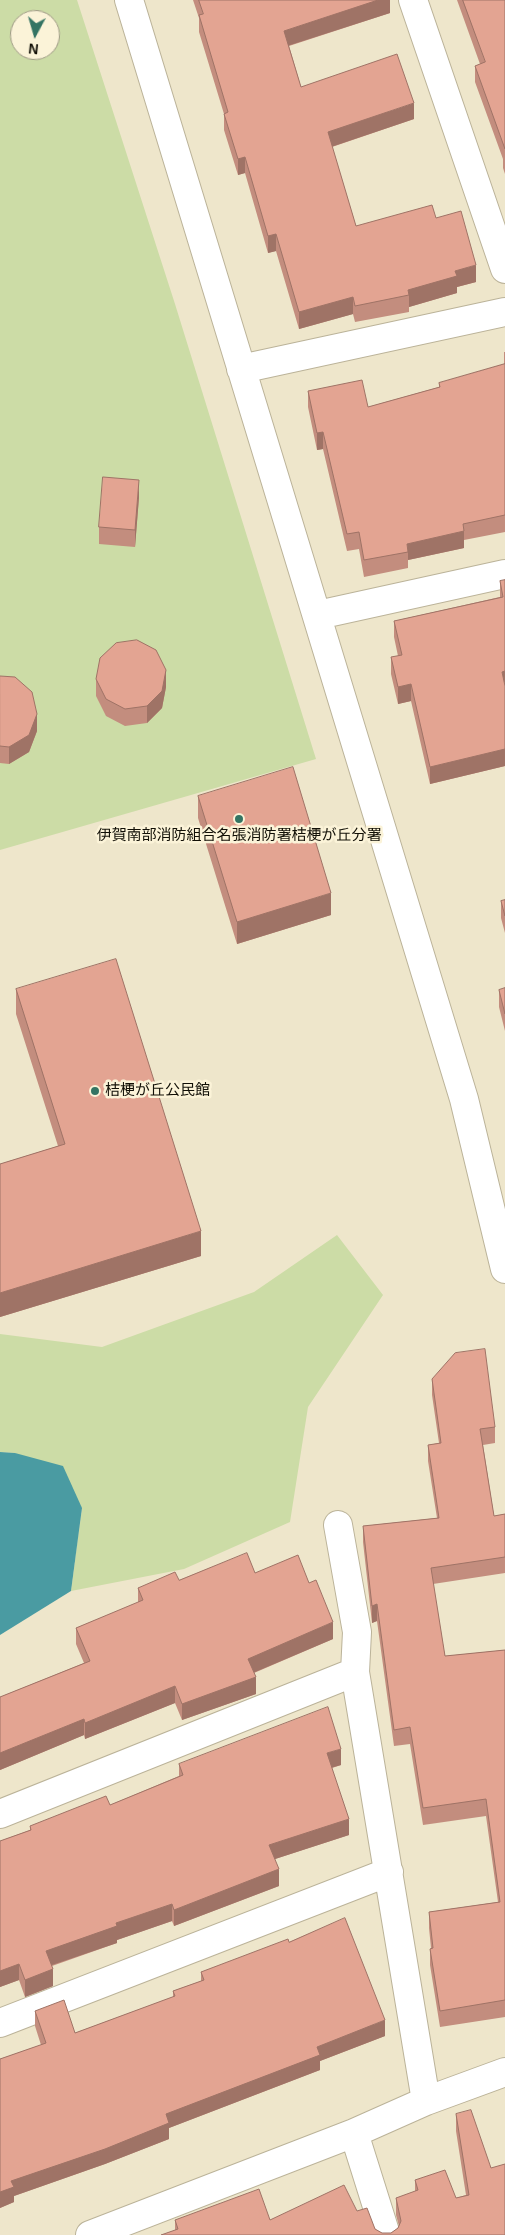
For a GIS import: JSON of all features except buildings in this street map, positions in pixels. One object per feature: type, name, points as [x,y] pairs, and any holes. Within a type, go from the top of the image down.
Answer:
[{"type":"street","points":[[129,0],[464,1099],[505,1269]]},
{"type":"street","points":[[413,0],[505,269]]},
{"type":"street","points":[[241,369],[505,312]]},
{"type":"street","points":[[318,615],[505,574]]},
{"type":"street","points":[[338,1524],[357,1632],[356,1672],[426,2101]]},
{"type":"street","points":[[0,1814],[356,1672]]},
{"type":"street","points":[[0,2023],[389,1872]]},
{"type":"street","points":[[90,2235],[354,2133],[426,2101],[505,2072]]},
{"type":"street","points":[[354,2133],[386,2235]]},
{"type":"green space","points":[[0,0],[77,0],[175,304],[316,759],[0,850]]},
{"type":"green space","points":[[337,1235],[383,1295],[308,1407],[290,1522],[184,1569],[71,1591],[82,1508],[15,1453],[0,1452],[0,1334],[102,1347],[254,1292]]},
{"type":"water","points":[[0,1452],[15,1453],[63,1466],[82,1508],[71,1591],[0,1635]]},
{"type":"place","name":"伊賀南部消防組合名張消防署桔梗が丘分署","points":[[239,819]]},
{"type":"place","name":"桔梗が丘公民館","points":[[95,1091]]}]
